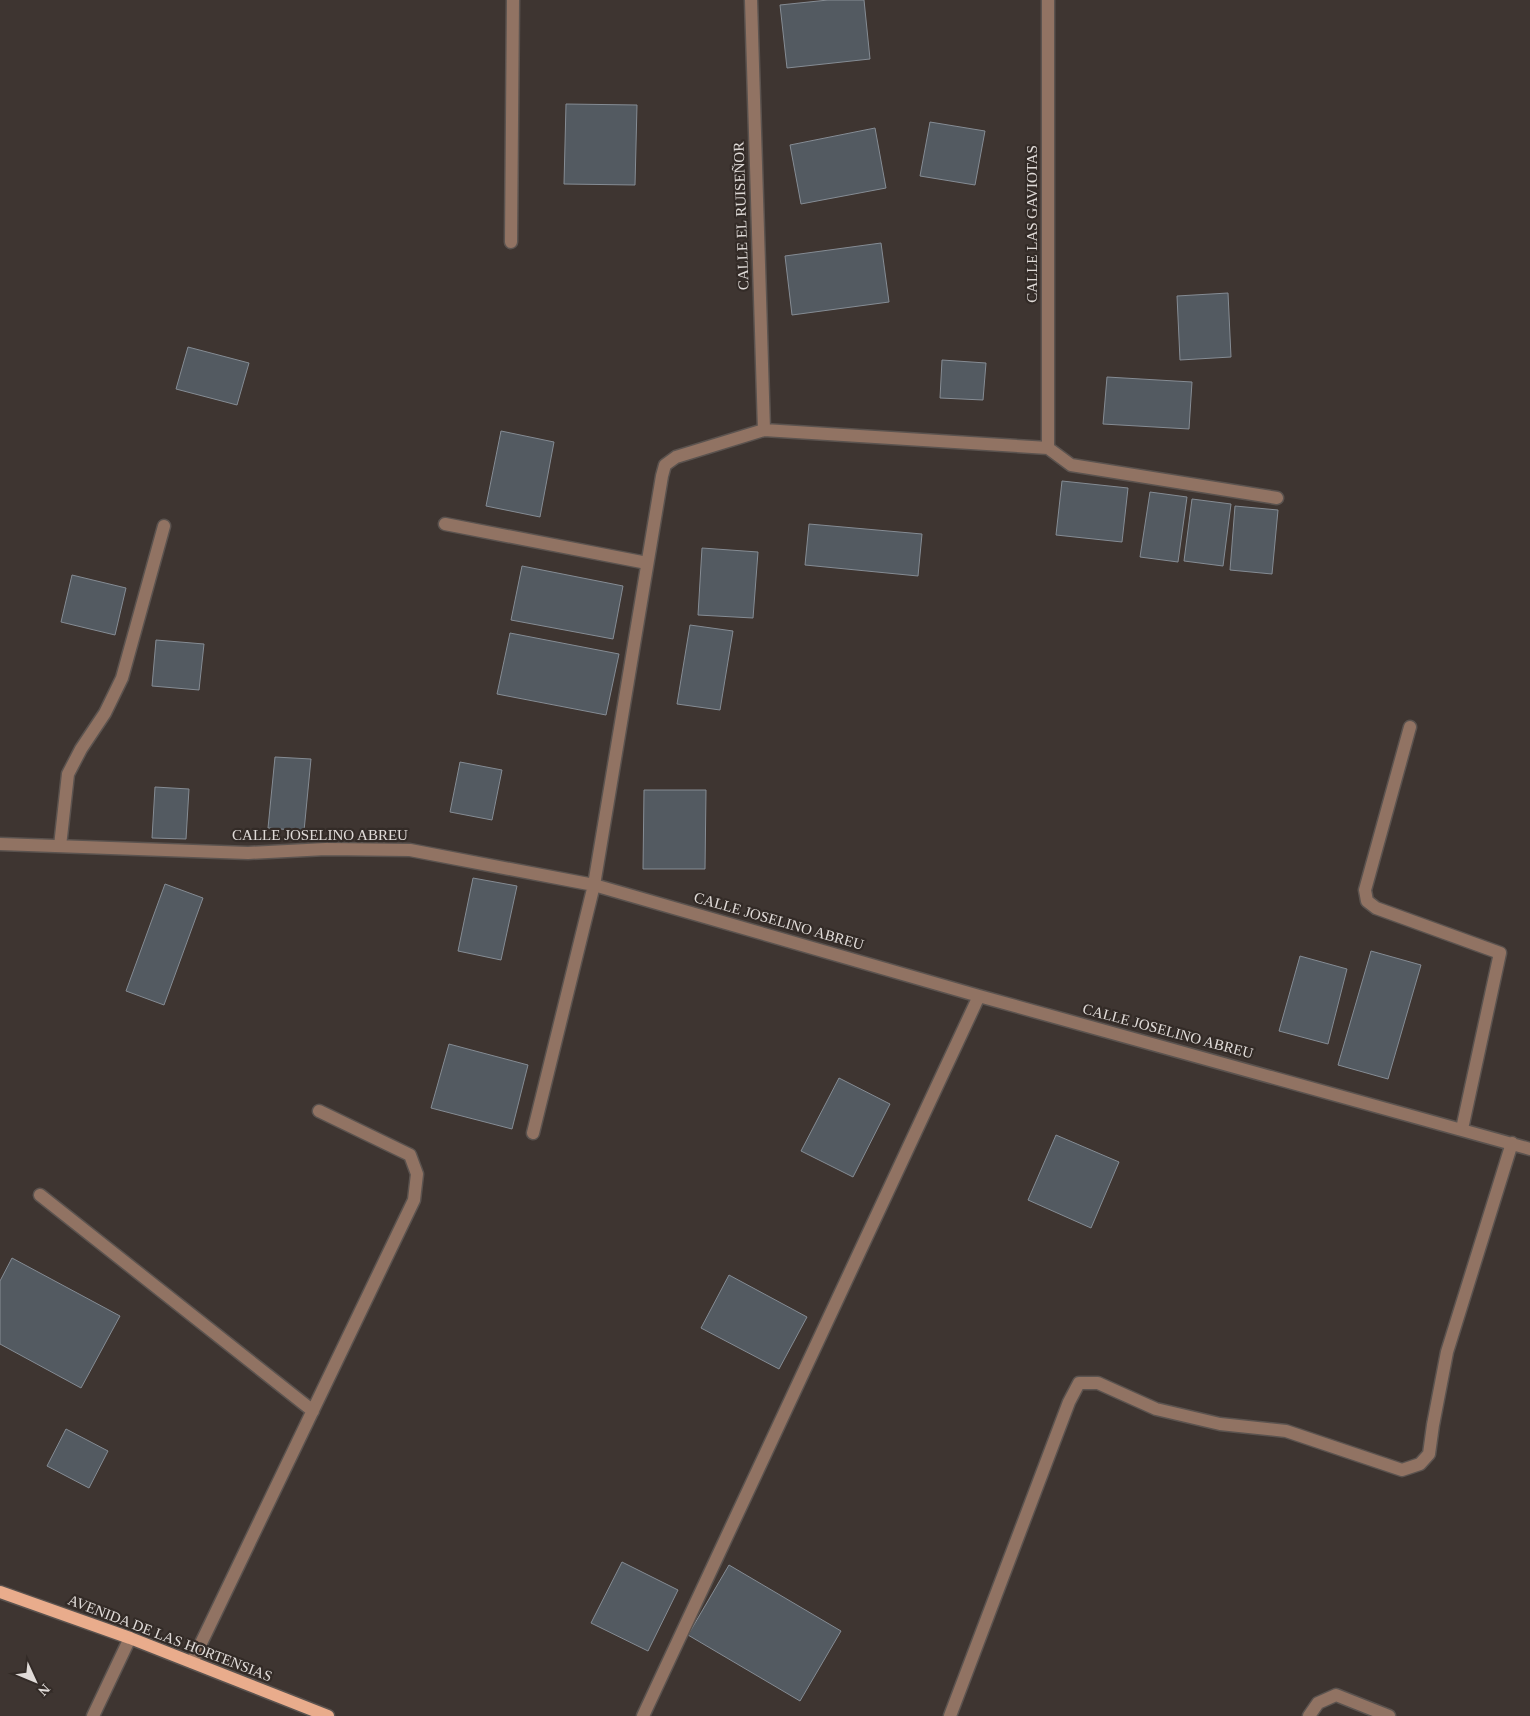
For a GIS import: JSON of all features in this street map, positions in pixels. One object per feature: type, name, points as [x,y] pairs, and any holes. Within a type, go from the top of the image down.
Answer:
[{"type":"main road","name":"AVENIDA DE LAS HORTENSIAS","points":[[0,1592],[130,1638],[328,1716]]},
{"type":"street","points":[[511,242],[513,0]]},
{"type":"street","name":"CALLE EL RUISEÑOR","points":[[751,0],[764,430]]},
{"type":"street","name":"CALLE LAS GAVIOTAS","points":[[1048,0],[1048,448]]},
{"type":"street","points":[[533,1133],[594,885],[665,465],[676,457],[764,430],[1048,448],[1071,465],[1277,498]]},
{"type":"street","points":[[444,524],[648,563]]},
{"type":"street","points":[[60,846],[68,774],[81,749],[105,713],[122,678],[164,526]]},
{"type":"street","points":[[1410,727],[1365,890],[1367,901],[1376,908],[1500,953],[1462,1129]]},
{"type":"street","name":"CALLE JOSELINO ABREU","points":[[0,844],[248,853],[326,849],[410,850],[594,885],[979,996],[1530,1149]]},
{"type":"street","points":[[643,1716],[979,996]]},
{"type":"street","points":[[192,1662],[414,1200],[417,1174],[410,1155],[319,1111]]},
{"type":"street","points":[[950,1716],[1069,1402],[1079,1383],[1098,1383],[1156,1409],[1220,1424],[1286,1430],[1402,1470],[1420,1464],[1429,1454],[1447,1352],[1512,1144]]},
{"type":"street","points":[[40,1195],[313,1410]]},
{"type":"street","points":[[93,1716],[130,1638]]},
{"type":"street","points":[[1309,1716],[1318,1703],[1336,1695],[1389,1716]]},
{"type":"building","points":[[828,0],[864,0],[870,59],[787,68],[780,5]]},
{"type":"building","points":[[566,104],[637,105],[635,185],[564,184]]},
{"type":"building","points":[[930,122],[985,131],[975,185],[920,176]]},
{"type":"building","points":[[875,128],[886,188],[801,204],[790,145]]},
{"type":"building","points":[[881,243],[889,302],[792,315],[785,256]]},
{"type":"building","points":[[1228,293],[1231,357],[1180,360],[1177,296]]},
{"type":"building","points":[[188,347],[249,363],[237,405],[176,389]]},
{"type":"building","points":[[942,360],[986,363],[983,400],[940,398]]},
{"type":"building","points":[[1107,377],[1192,382],[1189,429],[1103,424]]},
{"type":"building","points":[[501,431],[554,442],[540,517],[486,506]]},
{"type":"building","points":[[1062,481],[1128,488],[1122,542],[1056,535]]},
{"type":"building","points":[[1150,492],[1187,497],[1178,562],[1140,557]]},
{"type":"building","points":[[1192,499],[1231,504],[1223,566],[1184,561]]},
{"type":"building","points":[[1235,506],[1278,510],[1272,574],[1230,570]]},
{"type":"building","points":[[809,524],[922,534],[918,576],[805,565]]},
{"type":"building","points":[[702,548],[758,552],[753,618],[698,615]]},
{"type":"building","points":[[522,566],[623,586],[613,639],[511,620]]},
{"type":"building","points":[[72,575],[126,588],[115,635],[61,622]]},
{"type":"building","points":[[690,625],[733,631],[720,710],[677,704]]},
{"type":"building","points":[[510,633],[619,654],[606,715],[497,694]]},
{"type":"building","points":[[156,640],[204,644],[199,690],[152,686]]},
{"type":"building","points":[[275,757],[311,759],[304,831],[268,828]]},
{"type":"building","points":[[460,762],[502,770],[492,820],[450,812]]},
{"type":"building","points":[[155,787],[189,789],[186,839],[152,838]]},
{"type":"building","points":[[644,790],[706,790],[705,869],[643,869]]},
{"type":"building","points":[[473,878],[517,886],[501,960],[458,951]]},
{"type":"building","points":[[165,884],[203,898],[164,1005],[126,991]]},
{"type":"building","points":[[1371,951],[1421,965],[1388,1079],[1338,1065]]},
{"type":"building","points":[[1300,956],[1347,969],[1328,1044],[1279,1031]]},
{"type":"building","points":[[449,1044],[528,1065],[512,1129],[431,1108]]},
{"type":"building","points":[[839,1078],[890,1104],[853,1177],[801,1151]]},
{"type":"building","points":[[1056,1135],[1119,1162],[1091,1228],[1028,1200]]},
{"type":"building","points":[[12,1258],[120,1316],[81,1388],[0,1344],[0,1281]]},
{"type":"building","points":[[729,1275],[807,1317],[779,1369],[701,1328]]},
{"type":"building","points":[[66,1429],[108,1451],[89,1488],[47,1466]]},
{"type":"building","points":[[622,1562],[678,1590],[648,1651],[591,1623]]},
{"type":"building","points":[[729,1565],[841,1631],[800,1701],[688,1635]]}]
